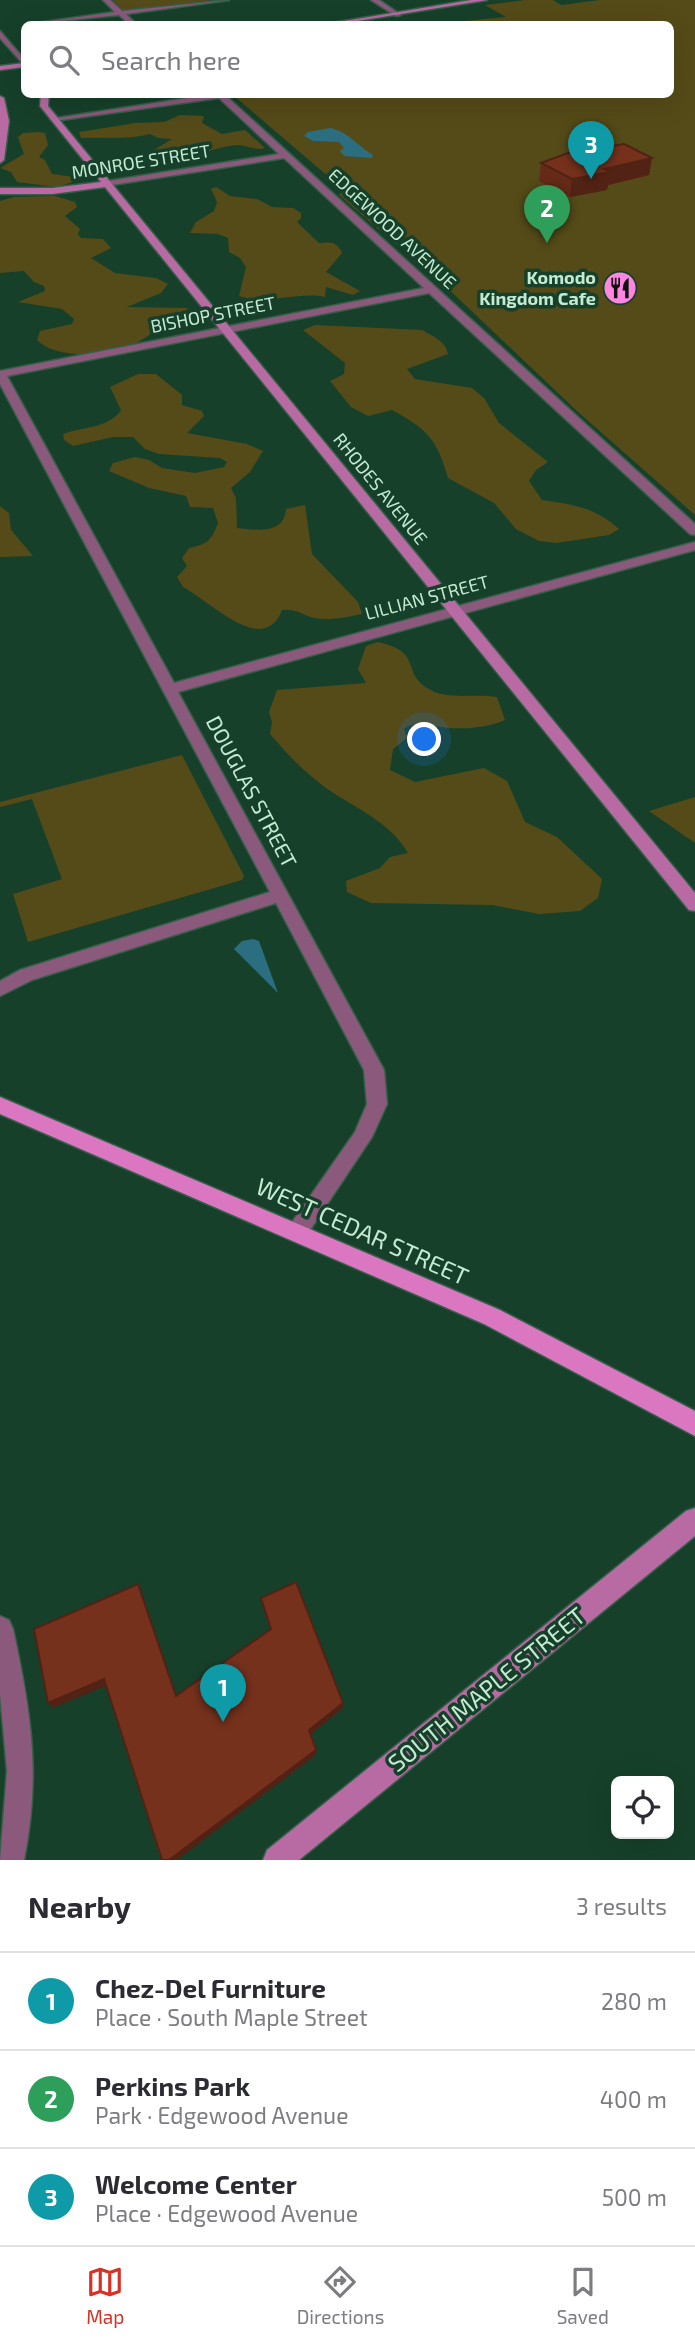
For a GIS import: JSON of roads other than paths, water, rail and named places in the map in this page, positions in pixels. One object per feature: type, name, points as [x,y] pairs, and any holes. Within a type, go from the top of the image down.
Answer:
[{"type":"main road","name":"WEST CEDAR STREET","points":[[0,1105],[492,1317],[695,1424]]},
{"type":"street","points":[[96,0],[119,21]]},
{"type":"street","points":[[106,0],[130,21]]},
{"type":"street","points":[[56,21],[226,0]]},
{"type":"street","points":[[374,0],[398,15]]},
{"type":"street","points":[[352,21],[484,0]]},
{"type":"street","points":[[2,30],[21,59]]},
{"type":"street","points":[[0,68],[21,64]]},
{"type":"street","points":[[0,98],[5,130],[0,160]]},
{"type":"street","name":"RHODES AVENUE","points":[[45,98],[44,106],[54,119],[695,905]]},
{"type":"street","points":[[54,119],[198,98]]},
{"type":"street","name":"EDGEWOOD AVENUE","points":[[222,98],[695,531]]},
{"type":"street","name":"MONROE STREET","points":[[0,191],[51,191],[108,184],[286,155]]},
{"type":"street","name":"BISHOP STREET","points":[[0,374],[432,289]]},
{"type":"street","name":"DOUGLAS STREET","points":[[0,374],[373,1070],[377,1104],[362,1137],[297,1232]]},
{"type":"street","name":"LILLIAN STREET","points":[[170,689],[695,546]]},
{"type":"street","points":[[0,989],[26,975],[281,895]]},
{"type":"street","points":[[0,976],[26,975]]},
{"type":"street","name":"SOUTH MAPLE STREET","points":[[277,1860],[695,1520]]},
{"type":"street","points":[[0,1629],[17,1709],[23,1760],[19,1819],[10,1860]]},
{"type":"water","points":[[330,128],[347,135],[373,155],[372,158],[344,156],[340,151],[344,148],[339,142],[313,141],[304,136],[308,132]]},
{"type":"water","points":[[242,941],[259,941],[278,993],[234,949]]},
{"type":"place","name":"Welcome Center","points":[[591,179]]},
{"type":"place","name":"Perkins Park","points":[[547,243]]},
{"type":"place","name":"Komodo Kingdom Cafe","points":[[620,288]]},
{"type":"place","name":"Chez-Del Furniture","points":[[223,1722]]}]
